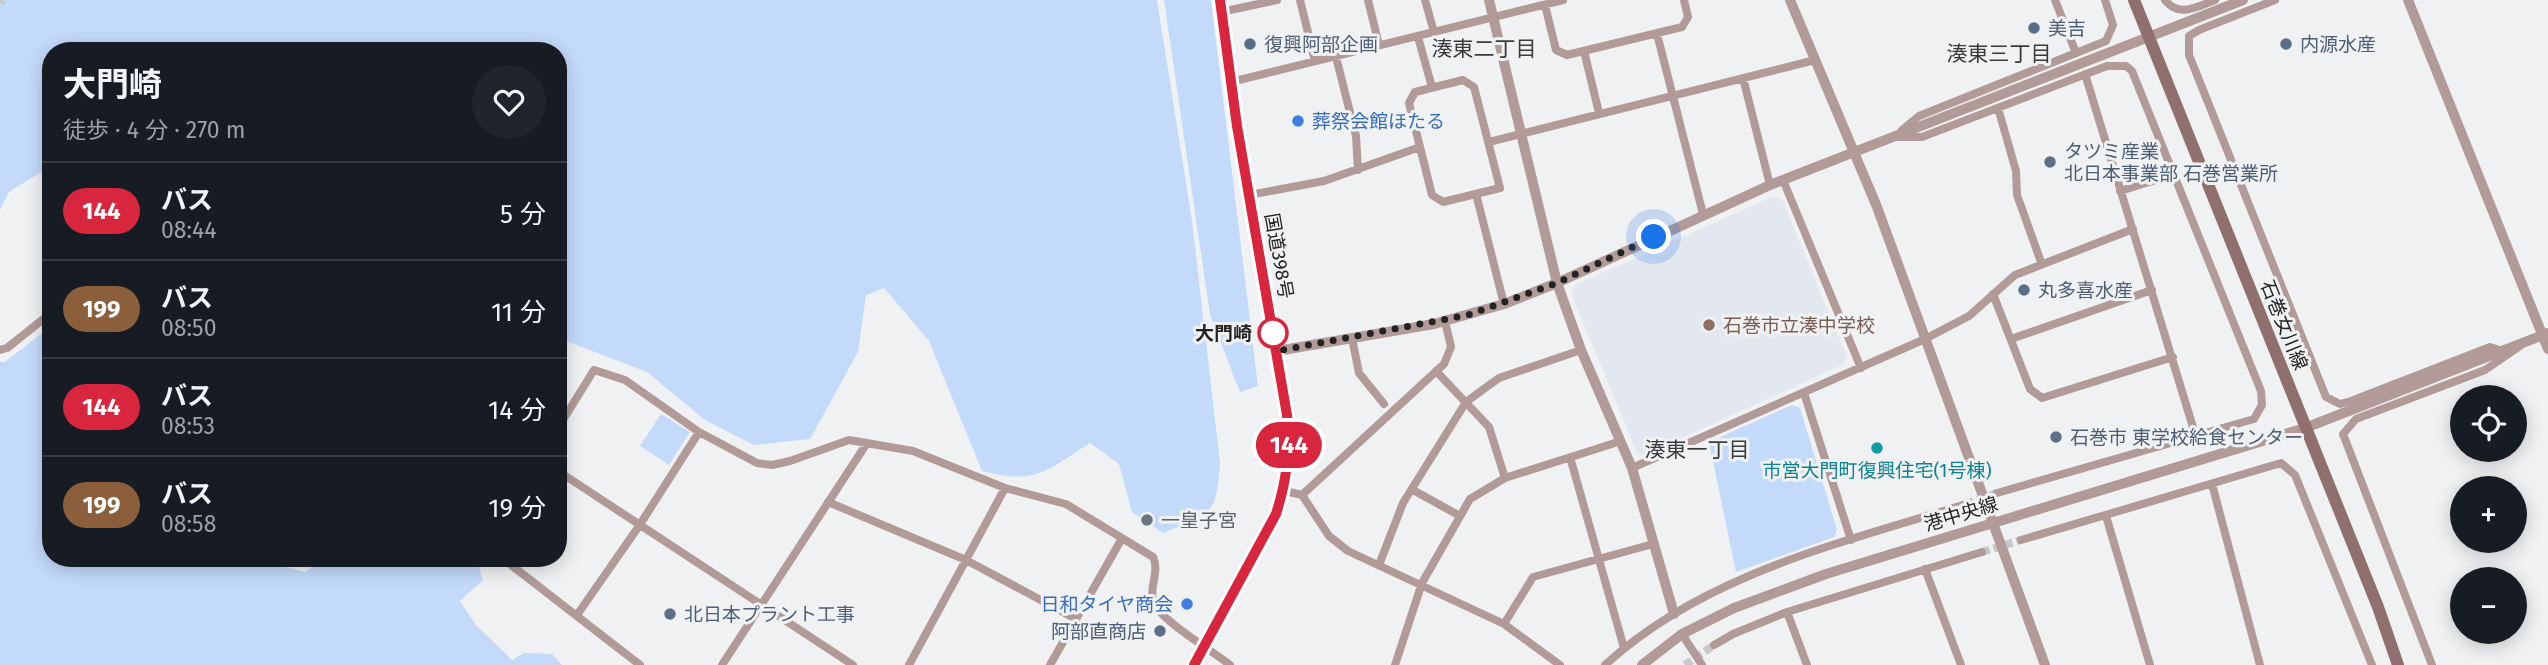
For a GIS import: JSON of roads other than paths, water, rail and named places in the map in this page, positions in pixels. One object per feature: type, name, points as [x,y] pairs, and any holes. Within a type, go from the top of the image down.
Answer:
[{"type":"highway","name":"国道398号","points":[[1194,665],[1270,528],[1285,491],[1290,453],[1277,351],[1249,195],[1221,6]]},
{"type":"main road","name":"石巻女川線","points":[[2134,0],[2398,665]]},
{"type":"street","points":[[1221,6],[1277,0]]},
{"type":"street","points":[[1300,0],[1315,61]]},
{"type":"street","points":[[1368,0],[1379,45]]},
{"type":"street","points":[[1426,0],[1434,32]]},
{"type":"street","points":[[1489,0],[1557,283],[1581,350],[1632,468],[1674,614]]},
{"type":"street","points":[[1231,82],[1563,0]]},
{"type":"street","points":[[1545,5],[1556,50],[1567,55],[1682,27],[1688,17],[1684,0]]},
{"type":"street","points":[[1790,0],[1855,153],[2045,665]]},
{"type":"street","points":[[2055,0],[2076,53]]},
{"type":"street","points":[[1894,137],[1919,117],[2106,41],[2112,33],[2111,16],[2105,0]]},
{"type":"street","points":[[2165,0],[2171,8],[2184,11],[2215,0]]},
{"type":"street","points":[[1277,351],[1445,321],[1504,304],[1557,283],[1770,184],[2243,0]]},
{"type":"street","points":[[2275,0],[2199,30],[2189,36],[2187,44],[2326,397],[2340,404],[2490,347],[2502,351]]},
{"type":"street","points":[[2408,0],[2545,334],[2548,349]]},
{"type":"street","points":[[1657,34],[1703,214]]},
{"type":"street","points":[[1418,37],[1432,87]]},
{"type":"street","points":[[1584,51],[1599,113]]},
{"type":"street","points":[[1336,57],[1356,136],[1358,170]]},
{"type":"street","points":[[1489,142],[1815,60]]},
{"type":"street","points":[[1894,137],[1922,137],[2121,64],[2132,72],[2263,398],[2260,413],[2253,419],[2196,437],[2068,470],[1997,493]]},
{"type":"street","points":[[2085,75],[2196,437]]},
{"type":"street","points":[[1742,78],[1770,184]]},
{"type":"street","points":[[1463,80],[1474,87],[1500,188],[1443,202],[1432,195],[1409,103],[1415,92],[1432,87],[1463,80]]},
{"type":"street","points":[[1998,108],[2016,172],[2018,195],[2041,262]]},
{"type":"street","points":[[1249,195],[1324,181],[1420,147]]},
{"type":"street","points":[[2120,191],[2172,175]]},
{"type":"street","points":[[1783,180],[1861,368]]},
{"type":"street","points":[[1476,194],[1504,304]]},
{"type":"street","points":[[1632,468],[1925,339],[1969,316],[2015,275],[2041,262],[2133,229]]},
{"type":"street","points":[[2011,339],[2152,290]]},
{"type":"street","points":[[1993,294],[2030,389],[2042,398],[2173,357]]},
{"type":"street","points":[[0,349],[7,348],[42,320]]},
{"type":"street","points":[[1302,495],[1444,364],[1451,348],[1445,321]]},
{"type":"street","name":"港中央線","points":[[1642,665],[1682,634],[1734,608],[1826,574],[2305,428],[2545,334]]},
{"type":"street","points":[[1352,338],[1359,373],[1384,404]]},
{"type":"street","points":[[2432,665],[2343,433],[2357,419],[2485,370],[2525,342]]},
{"type":"street","points":[[1379,565],[1403,503],[1466,402],[1499,378],[1581,350]]},
{"type":"street","points":[[567,414],[594,370],[625,380],[699,432],[743,458],[772,465],[849,440],[914,451],[1005,488],[1066,504],[1121,540],[1153,557],[1156,562],[1152,596],[1157,611],[1230,665]]},
{"type":"street","points":[[1436,371],[1489,427],[1505,478]]},
{"type":"street","points":[[1804,393],[1850,540]]},
{"type":"street","points":[[577,615],[639,526],[699,432]]},
{"type":"street","points":[[1395,665],[1422,583],[1460,516],[1477,493],[1505,478],[1621,441]]},
{"type":"street","points":[[722,665],[867,443]]},
{"type":"street","points":[[1570,457],[1624,648]]},
{"type":"street","points":[[2021,540],[2274,464],[2288,467],[2295,475],[2322,536],[2372,665]]},
{"type":"street","points":[[567,477],[853,665]]},
{"type":"street","points":[[2212,484],[2257,664]]},
{"type":"street","points":[[909,665],[1005,488]]},
{"type":"street","points":[[1413,490],[1460,516]]},
{"type":"street","points":[[1285,491],[1302,495],[1329,536],[1348,551],[1422,583],[1504,624],[1560,665]]},
{"type":"street","points":[[828,502],[966,560],[1076,619]]},
{"type":"street","points":[[1605,665],[1624,648],[1674,614],[1752,575],[1850,540],[1966,504]]},
{"type":"street","points":[[2106,516],[2150,665]]},
{"type":"street","points":[[1050,665],[1121,540]]},
{"type":"street","points":[[1504,624],[1534,577],[1653,544]]},
{"type":"street","points":[[1714,645],[1733,634],[1787,612],[1982,552]]},
{"type":"street","points":[[514,567],[640,665]]},
{"type":"street","points":[[1925,569],[1961,665]]},
{"type":"street","points":[[1787,612],[1807,665]]},
{"type":"street","points":[[1682,634],[1702,665]]},
{"type":"tunnel","points":[[1966,504],[1997,493]]},
{"type":"tunnel","points":[[1982,552],[2021,540]]},
{"type":"tunnel","points":[[1685,665],[1714,645]]},
{"type":"place","name":"美吉","points":[[2034,28]]},
{"type":"place","name":"復興阿部企画","points":[[1250,44]]},
{"type":"place","name":"内源水産","points":[[2286,44]]},
{"type":"place","name":"葬祭会館ほたる","points":[[1298,121]]},
{"type":"place","name":"タツミ産業 北日本事業部 石巻営業所","points":[[2050,162]]},
{"type":"place","name":"丸多喜水産","points":[[2024,290]]},
{"type":"place","name":"石巻市立湊中学校","points":[[1709,325]]},
{"type":"place","name":"大門崎","points":[[1273,333]]},
{"type":"place","name":"石巻市 東学校給食センター","points":[[2056,437]]},
{"type":"place","name":"市営大門町復興住宅(1号棟)","points":[[1877,448]]},
{"type":"place","name":"一皇子宮","points":[[1147,520]]},
{"type":"place","name":"日和タイヤ商会","points":[[1187,604]]},
{"type":"place","name":"北日本プラント工事","points":[[670,614]]},
{"type":"place","name":"阿部直商店","points":[[1160,631]]},
{"type":"district","name":"湊東二丁目","points":[[1484,49]]},
{"type":"district","name":"湊東三丁目","points":[[1999,54]]},
{"type":"district","name":"湊東一丁目","points":[[1697,450]]}]
